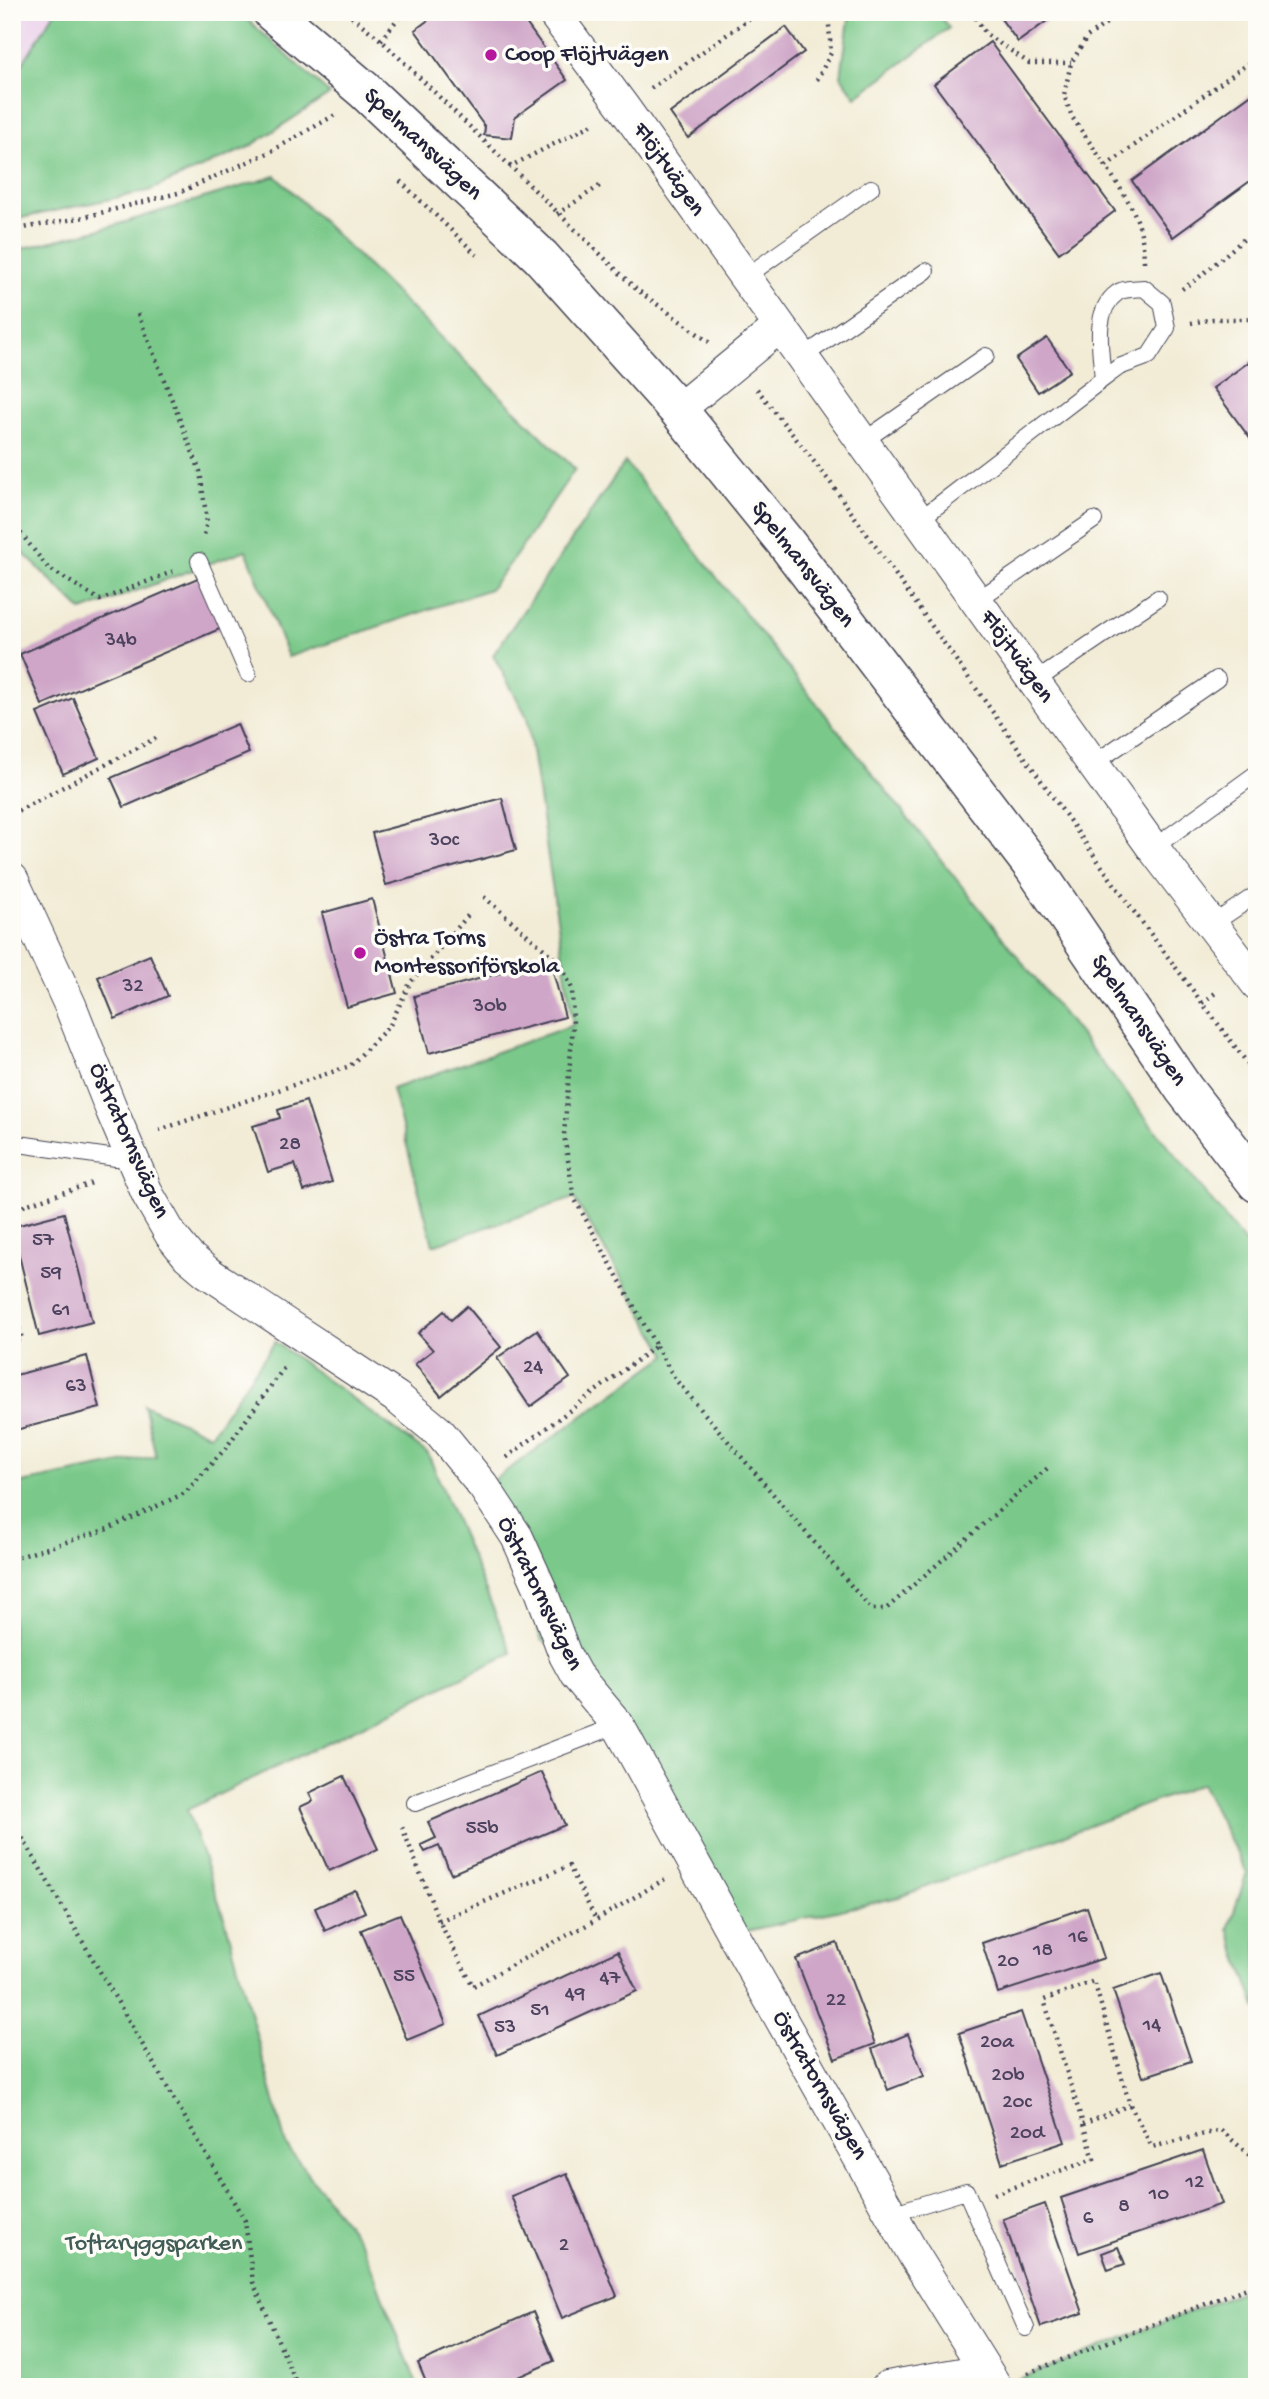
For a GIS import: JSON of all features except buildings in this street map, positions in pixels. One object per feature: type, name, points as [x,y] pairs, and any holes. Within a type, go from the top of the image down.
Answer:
[{"type":"main road","name":"Spelmansvägen","points":[[272,12],[364,90],[541,257],[678,410],[786,542],[1027,858],[1184,1089],[1257,1183]]},
{"type":"street","name":"Flöjtvägen","points":[[555,15],[1153,848],[1257,985]]},
{"type":"street","points":[[678,410],[779,327]]},
{"type":"street","name":"Östratornsvägen","points":[[12,879],[70,1005],[123,1151],[171,1235],[207,1272],[396,1396],[440,1433],[478,1480],[517,1536],[565,1655],[576,1675],[618,1725],[891,2214],[999,2378]]},
{"type":"street","points":[[887,2387],[999,2378]]},
{"type":"lane","points":[[744,278],[871,188]]},
{"type":"lane","points":[[801,358],[926,271]]},
{"type":"lane","points":[[919,520],[1119,367],[1149,356],[1167,328],[1162,303],[1144,288],[1118,291],[1103,307],[1100,340],[1103,379]]},
{"type":"lane","points":[[862,442],[986,356]]},
{"type":"lane","points":[[976,601],[1094,520]]},
{"type":"lane","points":[[199,561],[248,674]]},
{"type":"lane","points":[[1034,682],[1158,598]]},
{"type":"lane","points":[[1093,764],[1217,679]]},
{"type":"lane","points":[[1153,848],[1257,774]]},
{"type":"lane","points":[[1211,925],[1257,894]]},
{"type":"lane","points":[[12,1143],[123,1151]]},
{"type":"lane","points":[[415,1804],[618,1725]]},
{"type":"lane","points":[[891,2214],[965,2191],[1026,2328]]},
{"type":"path","points":[[346,12],[381,40],[636,289],[736,362],[830,482],[1132,909],[1257,1076]]},
{"type":"path","points":[[381,40],[406,12]]},
{"type":"path","points":[[817,80],[831,53],[828,12]]},
{"type":"path","points":[[971,12],[986,34],[1029,64],[1071,63]]},
{"type":"path","points":[[1122,12],[1087,37],[1071,63],[1064,95],[1072,117],[1134,211],[1143,237],[1144,288]]},
{"type":"path","points":[[12,230],[85,217],[178,193],[270,152],[337,114],[397,56]]},
{"type":"path","points":[[1106,166],[1257,58]]},
{"type":"path","points":[[557,214],[601,185]]},
{"type":"path","points":[[1162,303],[1257,228]]},
{"type":"path","points":[[12,522],[48,568],[100,600],[199,561],[207,522],[200,471],[138,314]]},
{"type":"path","points":[[1167,328],[1213,319],[1257,319]]},
{"type":"path","points":[[12,814],[156,738]]},
{"type":"path","points":[[484,897],[561,964],[572,989],[573,1025],[564,1135],[574,1198],[675,1379],[871,1609],[886,1609],[1050,1466]]},
{"type":"path","points":[[12,1215],[25,1205],[108,1178],[123,1151],[350,1066],[390,1025],[410,984],[470,913]]},
{"type":"path","points":[[12,1301],[22,1339],[12,1342]]},
{"type":"path","points":[[12,1559],[108,1529],[185,1493],[225,1449],[306,1337]]},
{"type":"path","points":[[478,1480],[656,1346]]},
{"type":"path","points":[[415,1804],[395,1809],[439,1921],[473,1986],[596,1920],[693,1862]]},
{"type":"path","points":[[12,1820],[245,2221],[253,2282],[298,2387]]},
{"type":"path","points":[[439,1921],[569,1866],[596,1920]]},
{"type":"path","points":[[970,2203],[1094,2159],[1044,2000],[1094,1981],[1130,2105],[1152,2147],[1221,2130],[1257,2162]]},
{"type":"path","points":[[1083,2124],[1130,2105]]},
{"type":"path","points":[[999,2378],[1257,2284]]},
{"type":"shaded area","points":[[12,12],[55,12],[12,80]]},
{"type":"green space","points":[[55,12],[239,12],[330,94],[249,147],[148,191],[12,220],[12,80]]},
{"type":"green space","points":[[850,12],[937,12],[949,28],[856,97],[841,76]]},
{"type":"green space","points":[[276,176],[575,469],[490,589],[288,657],[246,550],[82,611],[12,542],[12,251],[109,227]]},
{"type":"green space","points":[[625,462],[1257,1258],[1257,2010],[1228,1929],[1247,1873],[1201,1784],[899,1897],[733,1934],[565,1655],[542,1640],[484,1487],[667,1355],[574,1198],[433,1245],[392,1089],[573,1025],[527,717],[493,655]]},
{"type":"green space","name":"Toftaryggsparken","points":[[275,1342],[428,1454],[512,1653],[187,1810],[227,1926],[286,2145],[362,2244],[418,2387],[12,2387],[12,1485],[156,1456],[144,1405],[210,1435]]},
{"type":"green space","points":[[1257,2285],[1257,2387],[999,2387]]},
{"type":"place","name":"Coop Flöjtvägen","points":[[491,55]]},
{"type":"place","name":"Östra Torns Montessoriförskola","points":[[360,953]]}]
